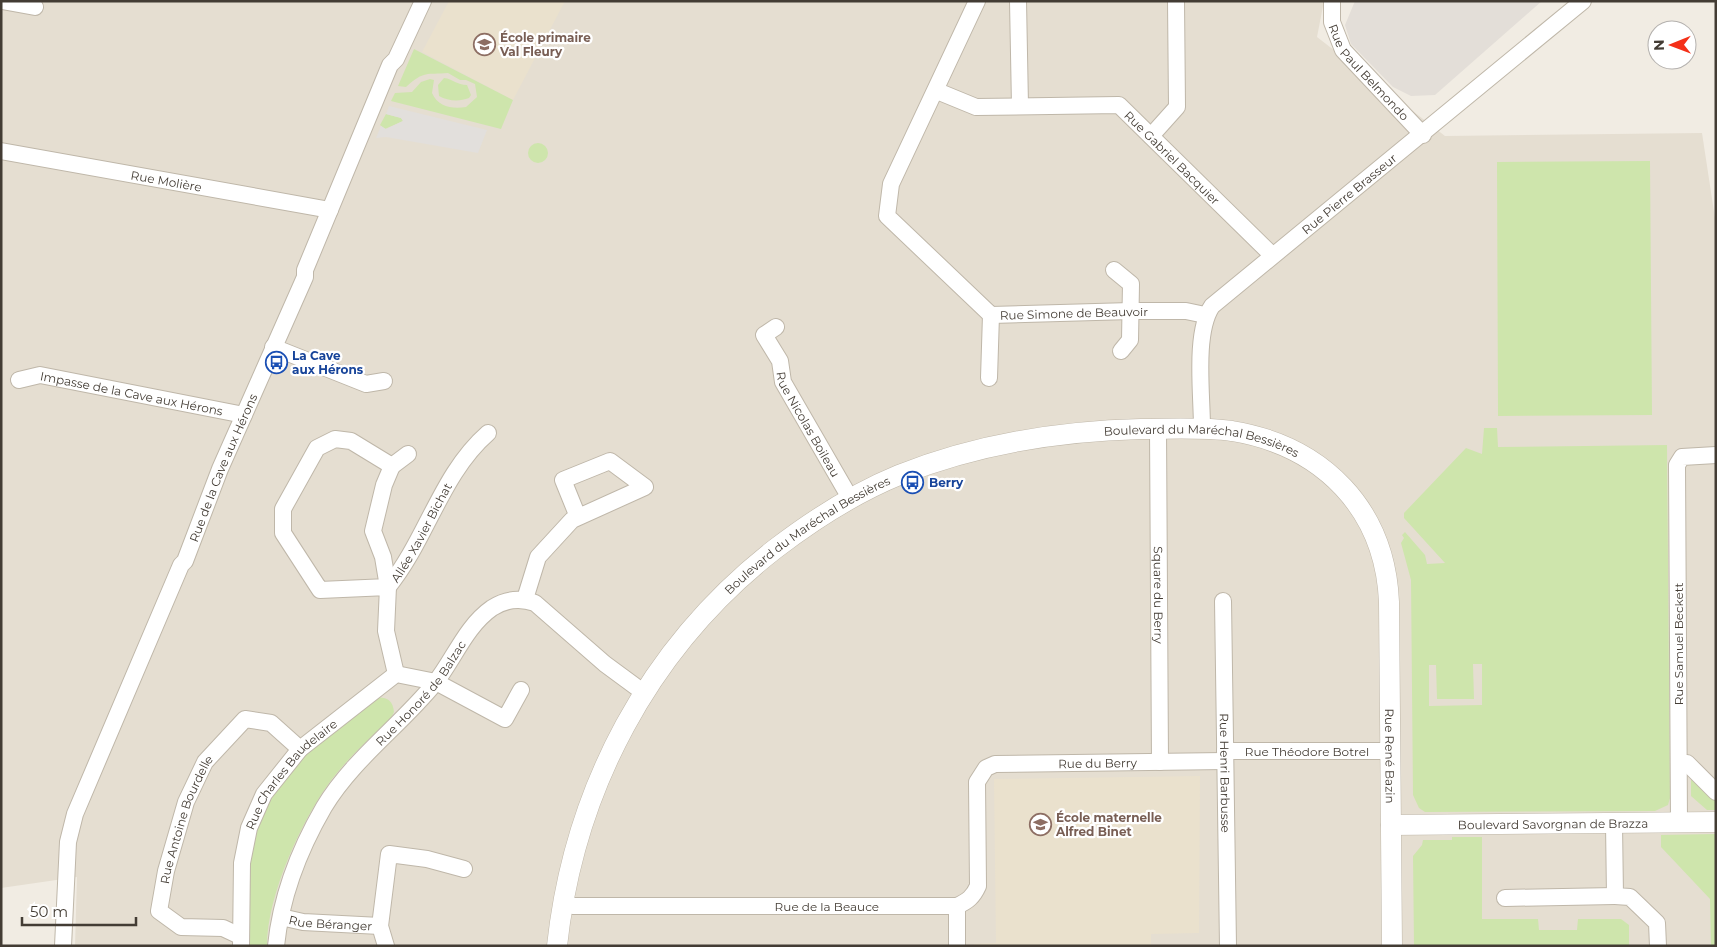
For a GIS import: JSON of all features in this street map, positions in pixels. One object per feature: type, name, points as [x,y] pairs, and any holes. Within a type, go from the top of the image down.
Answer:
[{"type":"street","points":[[2,1],[35,7]]},
{"type":"street","name":"Rue de la Cave aux Hérons","points":[[63,946],[68,842],[71,827],[181,564],[185,561],[220,469],[273,347],[279,340],[305,277],[305,270],[390,65],[396,59],[423,1]]},
{"type":"street","name":"Rue Simone de Beauvoir","points":[[978,1],[891,184],[887,216],[991,315],[1131,311],[1186,312],[1205,315]]},
{"type":"street","points":[[1018,1],[1020,106]]},
{"type":"street","points":[[1151,136],[1177,108],[1176,1]]},
{"type":"street","name":"Rue Paul Belmondo","points":[[1332,1],[1332,22],[1343,50],[1423,135]]},
{"type":"street","name":"Rue Pierre Brasseur","points":[[1205,315],[1217,300],[1423,135],[1583,1]]},
{"type":"street","name":"Rue Gabriel Bacquier","points":[[937,90],[976,107],[1119,106],[1272,255]]},
{"type":"street","name":"Rue Molière","points":[[1,151],[330,210]]},
{"type":"street","points":[[1114,270],[1130,284],[1130,340],[1121,351]]},
{"type":"street","points":[[989,378],[991,315]]},
{"type":"street","points":[[1202,428],[1201,336],[1205,315]]},
{"type":"street","name":"Rue Nicolas Boileau","points":[[776,327],[764,335],[780,361],[783,382],[850,498]]},
{"type":"street","points":[[273,347],[366,384],[384,381]]},
{"type":"street","name":"Impasse de la Cave aux Hérons","points":[[19,380],[40,375],[244,415]]},
{"type":"street","name":"Boulevard du Maréchal Bessières","points":[[557,946],[562,904],[572,854],[590,800],[617,741],[643,692],[686,636],[742,577],[775,550],[850,498],[924,466],[1007,442],[1077,432],[1202,428],[1261,438],[1296,452],[1328,472],[1343,485],[1366,517],[1386,569]]},
{"type":"street","name":"Square du Berry","points":[[1158,429],[1160,762]]},
{"type":"street","name":"Allée Xavier Bichat","points":[[396,674],[390,655],[386,631],[388,587],[402,569],[460,463],[488,433]]},
{"type":"street","points":[[392,466],[351,441],[335,439],[317,448],[283,509],[283,533],[320,590],[388,587],[382,557],[373,531],[384,485],[392,466],[408,454]]},
{"type":"street","name":"Rue Samuel Beckett","points":[[1680,823],[1677,465],[1682,457],[1716,455]]},
{"type":"street","points":[[578,517],[563,480],[610,460],[645,487],[572,520],[538,557],[525,600],[536,603],[547,611],[586,648],[643,692]]},
{"type":"street","name":"Rue René Bazin","points":[[1386,569],[1389,602],[1392,946]]},
{"type":"street","name":"Rue Honoré de Balzac","points":[[276,946],[288,884],[306,841],[324,807],[347,774],[436,682],[476,622],[486,613],[504,602],[525,600]]},
{"type":"street","name":"Rue Henri Barbusse","points":[[1223,601],[1228,946]]},
{"type":"street","points":[[396,674],[436,682],[505,719],[520,690]]},
{"type":"street","name":"Rue Charles Baudelaire","points":[[241,941],[242,863],[249,828],[264,794],[300,749],[396,674]]},
{"type":"street","name":"Rue Antoine Bourdelle","points":[[241,941],[223,928],[181,927],[159,911],[166,871],[178,827],[186,802],[205,762],[245,719],[271,723],[300,749]]},
{"type":"street","name":"Rue Théodore Botrel","points":[[1225,756],[1391,751]]},
{"type":"street","name":"Rue du Berry","points":[[957,906],[967,902],[973,896],[978,886],[977,782],[980,774],[995,764],[1160,762],[1225,756]]},
{"type":"street","points":[[1679,763],[1687,763],[1716,792]]},
{"type":"street","name":"Boulevard Savorgnan de Brazza","points":[[1391,826],[1716,822]]},
{"type":"street","points":[[1614,824],[1614,896]]},
{"type":"street","points":[[386,946],[380,926],[390,854],[427,859],[464,870]]},
{"type":"street","points":[[1505,898],[1630,896],[1657,923],[1658,946]]},
{"type":"street","name":"Rue de la Beauce","points":[[562,904],[574,906],[957,906]]},
{"type":"street","points":[[957,906],[958,946]]},
{"type":"street","name":"Rue Béranger","points":[[281,917],[304,922],[380,926]]},
{"type":"shaded area","points":[[1,1],[1324,1],[1317,37],[1445,136],[1702,133],[1716,225],[1716,946],[75,946],[77,877],[1,888]]},
{"type":"shaded area","name":"École primaire Val Fleury","points":[[449,1],[565,1],[513,100],[422,52]]},
{"type":"shaded area","points":[[1355,1],[1542,1],[1435,95],[1411,96],[1393,87],[1351,44],[1345,25]]},
{"type":"shaded area","points":[[389,106],[487,130],[478,153],[386,137],[376,138],[381,126],[386,129],[403,121],[401,118],[386,114]]},
{"type":"shaded area","points":[[1200,776],[1199,933],[1151,934],[1151,946],[974,946],[974,944],[996,943],[994,779]]},
{"type":"green space","points":[[414,49],[513,100],[501,129],[391,101],[395,93],[412,92],[421,82],[430,79],[434,80],[432,93],[438,101],[446,106],[466,107],[477,97],[475,84],[466,80],[460,80],[448,73],[426,74],[417,78],[406,87],[398,86]]},
{"type":"green space","points":[[444,78],[467,85],[471,95],[469,98],[454,100],[439,96],[438,85]]},
{"type":"green space","points":[[386,114],[401,118],[403,121],[385,129],[380,125]]},
{"type":"green space","points":[[538,143],[545,146],[548,153],[545,160],[538,163],[531,160],[528,153],[531,146]]},
{"type":"green space","points":[[1650,161],[1652,415],[1498,416],[1497,162]]},
{"type":"green space","points":[[1484,428],[1497,428],[1498,447],[1667,445],[1670,798],[1668,805],[1655,811],[1425,812],[1419,808],[1413,795],[1411,580],[1401,543],[1404,538],[1402,535],[1405,532],[1425,555],[1427,564],[1445,563],[1404,518],[1404,513],[1466,448],[1482,454]],"holes":[[[1473,664],[1482,664],[1482,705],[1429,706],[1429,665],[1436,665],[1437,699],[1474,699]]]},
{"type":"green space","points":[[373,698],[385,698],[390,701],[394,712],[391,718],[360,747],[332,779],[309,815],[288,858],[280,881],[273,904],[267,946],[243,946],[244,891],[257,817],[294,763]]},
{"type":"green space","points":[[1691,773],[1716,798],[1716,810],[1707,810],[1691,796]]},
{"type":"green space","points":[[1716,834],[1716,946],[1711,946],[1710,899],[1661,847],[1661,835]]},
{"type":"green space","points":[[1452,837],[1482,837],[1482,919],[1538,919],[1539,930],[1577,930],[1578,919],[1621,919],[1629,925],[1629,946],[1414,946],[1413,856],[1422,845],[1423,840],[1452,840]]},
{"type":"place","name":"École primaire Val Fleury","points":[[484,44]]},
{"type":"place","name":"La Cave aux Hérons","points":[[276,362]]},
{"type":"place","name":"Berry","points":[[913,482]]},
{"type":"place","name":"École maternelle Alfred Binet","points":[[1040,824]]}]
